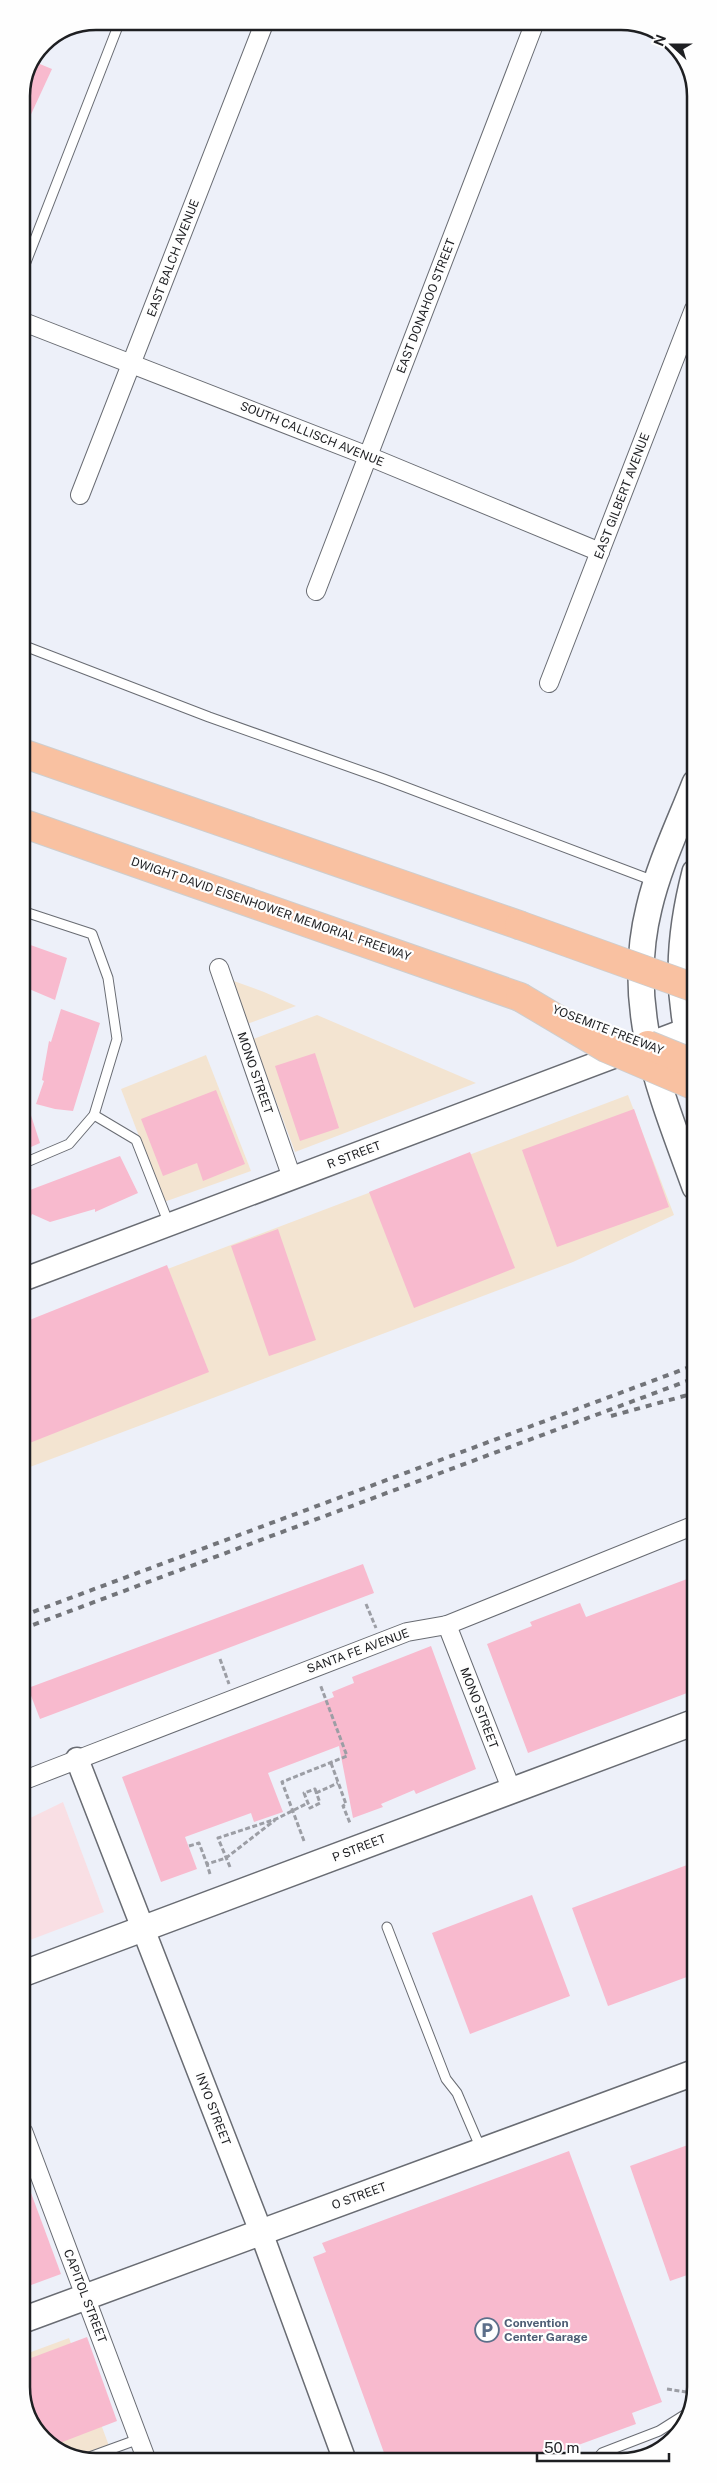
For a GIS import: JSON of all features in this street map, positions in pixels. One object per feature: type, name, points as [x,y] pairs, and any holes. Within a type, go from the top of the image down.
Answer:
[{"type":"highway","points":[[30,756],[687,985]]},
{"type":"highway","name":"DWIGHT DAVID EISENHOWER MEMORIAL FREEWAY","points":[[30,826],[508,992]]},
{"type":"highway","points":[[508,992],[606,1048],[687,1083]]},
{"type":"highway","name":"YOSEMITE FREEWAY","points":[[508,992],[687,1061]]},
{"type":"main road","points":[[687,804],[657,882],[645,927],[640,962],[641,1005],[647,1044],[667,1111],[687,1165]]},
{"type":"main road","points":[[687,917],[680,957],[681,1003],[687,1037]]},
{"type":"main road","name":"P STREET","points":[[30,1971],[687,1725]]},
{"type":"main road","name":"O STREET","points":[[30,2317],[687,2075]]},
{"type":"street","name":"EAST BALCH AVENUE","points":[[80,495],[262,30]]},
{"type":"street","name":"EAST DONAHOO STREET","points":[[316,591],[532,30]]},
{"type":"street","name":"SOUTH CALLISCH AVENUE","points":[[30,324],[368,456],[600,552]]},
{"type":"street","name":"EAST GILBERT AVENUE","points":[[550,683],[687,327]]},
{"type":"street","name":"MONO STREET","points":[[219,968],[292,1178]]},
{"type":"street","name":"R STREET","points":[[30,1277],[685,1030]]},
{"type":"street","name":"SANTA FE AVENUE","points":[[30,1778],[407,1632],[447,1624],[687,1528]]},
{"type":"street","name":"MONO STREET","points":[[447,1624],[512,1791]]},
{"type":"street","name":"INYO STREET","points":[[77,1759],[261,2232],[342,2453]]},
{"type":"street","name":"CAPITOL STREET","points":[[30,2150],[145,2453]]},
{"type":"lane","points":[[30,252],[116,30]]},
{"type":"lane","points":[[30,648],[209,717],[384,779],[657,882]]},
{"type":"lane","points":[[30,914],[92,934],[108,978],[117,1039],[94,1116],[69,1144],[30,1161]]},
{"type":"lane","points":[[94,1116],[136,1140],[169,1224]]},
{"type":"lane","points":[[387,1927],[446,2079],[457,2093],[482,2152]]},
{"type":"lane","points":[[602,2453],[659,2431],[679,2419]]},
{"type":"lane","points":[[100,2453],[139,2439]]},
{"type":"path","points":[[366,1604],[376,1628]]},
{"type":"path","points":[[220,1659],[230,1684]]},
{"type":"path","points":[[304,1841],[282,1782],[347,1756],[320,1683]]},
{"type":"path","points":[[331,1763],[346,1804],[343,1806],[350,1823]]},
{"type":"path","points":[[316,1793],[338,1783]]},
{"type":"path","points":[[314,1789],[316,1793],[320,1803],[310,1808],[304,1793],[314,1789]]},
{"type":"path","points":[[207,1864],[226,1858],[276,1819],[308,1803]]},
{"type":"path","points":[[230,1867],[218,1838],[276,1819]]},
{"type":"path","points":[[189,1846],[198,1842],[210,1874]]},
{"type":"path","points":[[667,2388],[686,2393]]},
{"type":"shaded area","points":[[231,980],[264,992],[296,1006],[247,1024]]},
{"type":"shaded area","points":[[317,1015],[476,1083],[295,1152],[253,1039]]},
{"type":"shaded area","points":[[206,1055],[251,1171],[164,1202],[121,1089]]},
{"type":"shaded area","points":[[628,1095],[674,1215],[573,1262],[30,1467],[30,1321]]},
{"type":"shaded area","points":[[63,1802],[104,1912],[30,1940],[30,1818]]},
{"type":"shaded area","points":[[69,2338],[112,2453],[79,2451],[52,2437],[39,2420],[31,2400],[30,2352]]},
{"type":"building","points":[[39,64],[52,69],[30,117],[31,83],[35,71]]},
{"type":"building","points":[[30,945],[67,958],[55,1000],[30,989]]},
{"type":"building","points":[[61,1009],[100,1023],[73,1111],[36,1104],[44,1081],[42,1080],[49,1041],[51,1042]]},
{"type":"building","points":[[315,1053],[339,1128],[300,1141],[275,1066]]},
{"type":"building","points":[[216,1090],[245,1164],[203,1181],[197,1163],[163,1176],[141,1119]]},
{"type":"building","points":[[634,1109],[669,1207],[557,1247],[522,1150]]},
{"type":"building","points":[[30,1112],[40,1143],[30,1147]]},
{"type":"building","points":[[470,1152],[515,1268],[414,1308],[369,1192]]},
{"type":"building","points":[[120,1156],[138,1193],[95,1212],[95,1209],[50,1222],[32,1214],[30,1218],[30,1190]]},
{"type":"building","points":[[278,1229],[316,1340],[269,1356],[231,1246]]},
{"type":"building","points":[[167,1265],[209,1372],[30,1443],[30,1320]]},
{"type":"building","points":[[363,1564],[374,1593],[40,1719],[30,1693],[30,1687]]},
{"type":"building","points":[[687,1579],[687,1693],[528,1753],[487,1644],[532,1626],[530,1622],[580,1603],[586,1617]]},
{"type":"building","points":[[431,1646],[476,1769],[416,1794],[414,1790],[381,1804],[383,1807],[353,1818],[339,1746],[268,1773],[283,1812],[254,1822],[251,1813],[185,1837],[197,1869],[161,1882],[122,1777],[334,1697],[332,1692],[354,1683],[352,1677]]},
{"type":"building","points":[[687,1865],[687,1977],[608,2006],[572,1908]]},
{"type":"building","points":[[532,1895],[570,1996],[470,2034],[432,1933]]},
{"type":"building","points":[[687,2145],[687,2275],[670,2281],[630,2166]]},
{"type":"building","name":"Convention Center Garage","points":[[569,2151],[662,2402],[632,2413],[636,2424],[556,2453],[384,2453],[313,2257],[326,2252],[322,2243]]},
{"type":"building","points":[[30,2190],[61,2274],[30,2285]]},
{"type":"building","points":[[87,2337],[117,2421],[61,2443],[52,2437],[39,2420],[31,2400],[30,2358]]},
{"type":"railway","points":[[30,1613],[687,1368]]},
{"type":"railway","points":[[30,1626],[687,1381]]},
{"type":"railway","points":[[611,1416],[687,1395]]},
{"type":"place","name":"Convention Center Garage","points":[[487,2330]]}]
